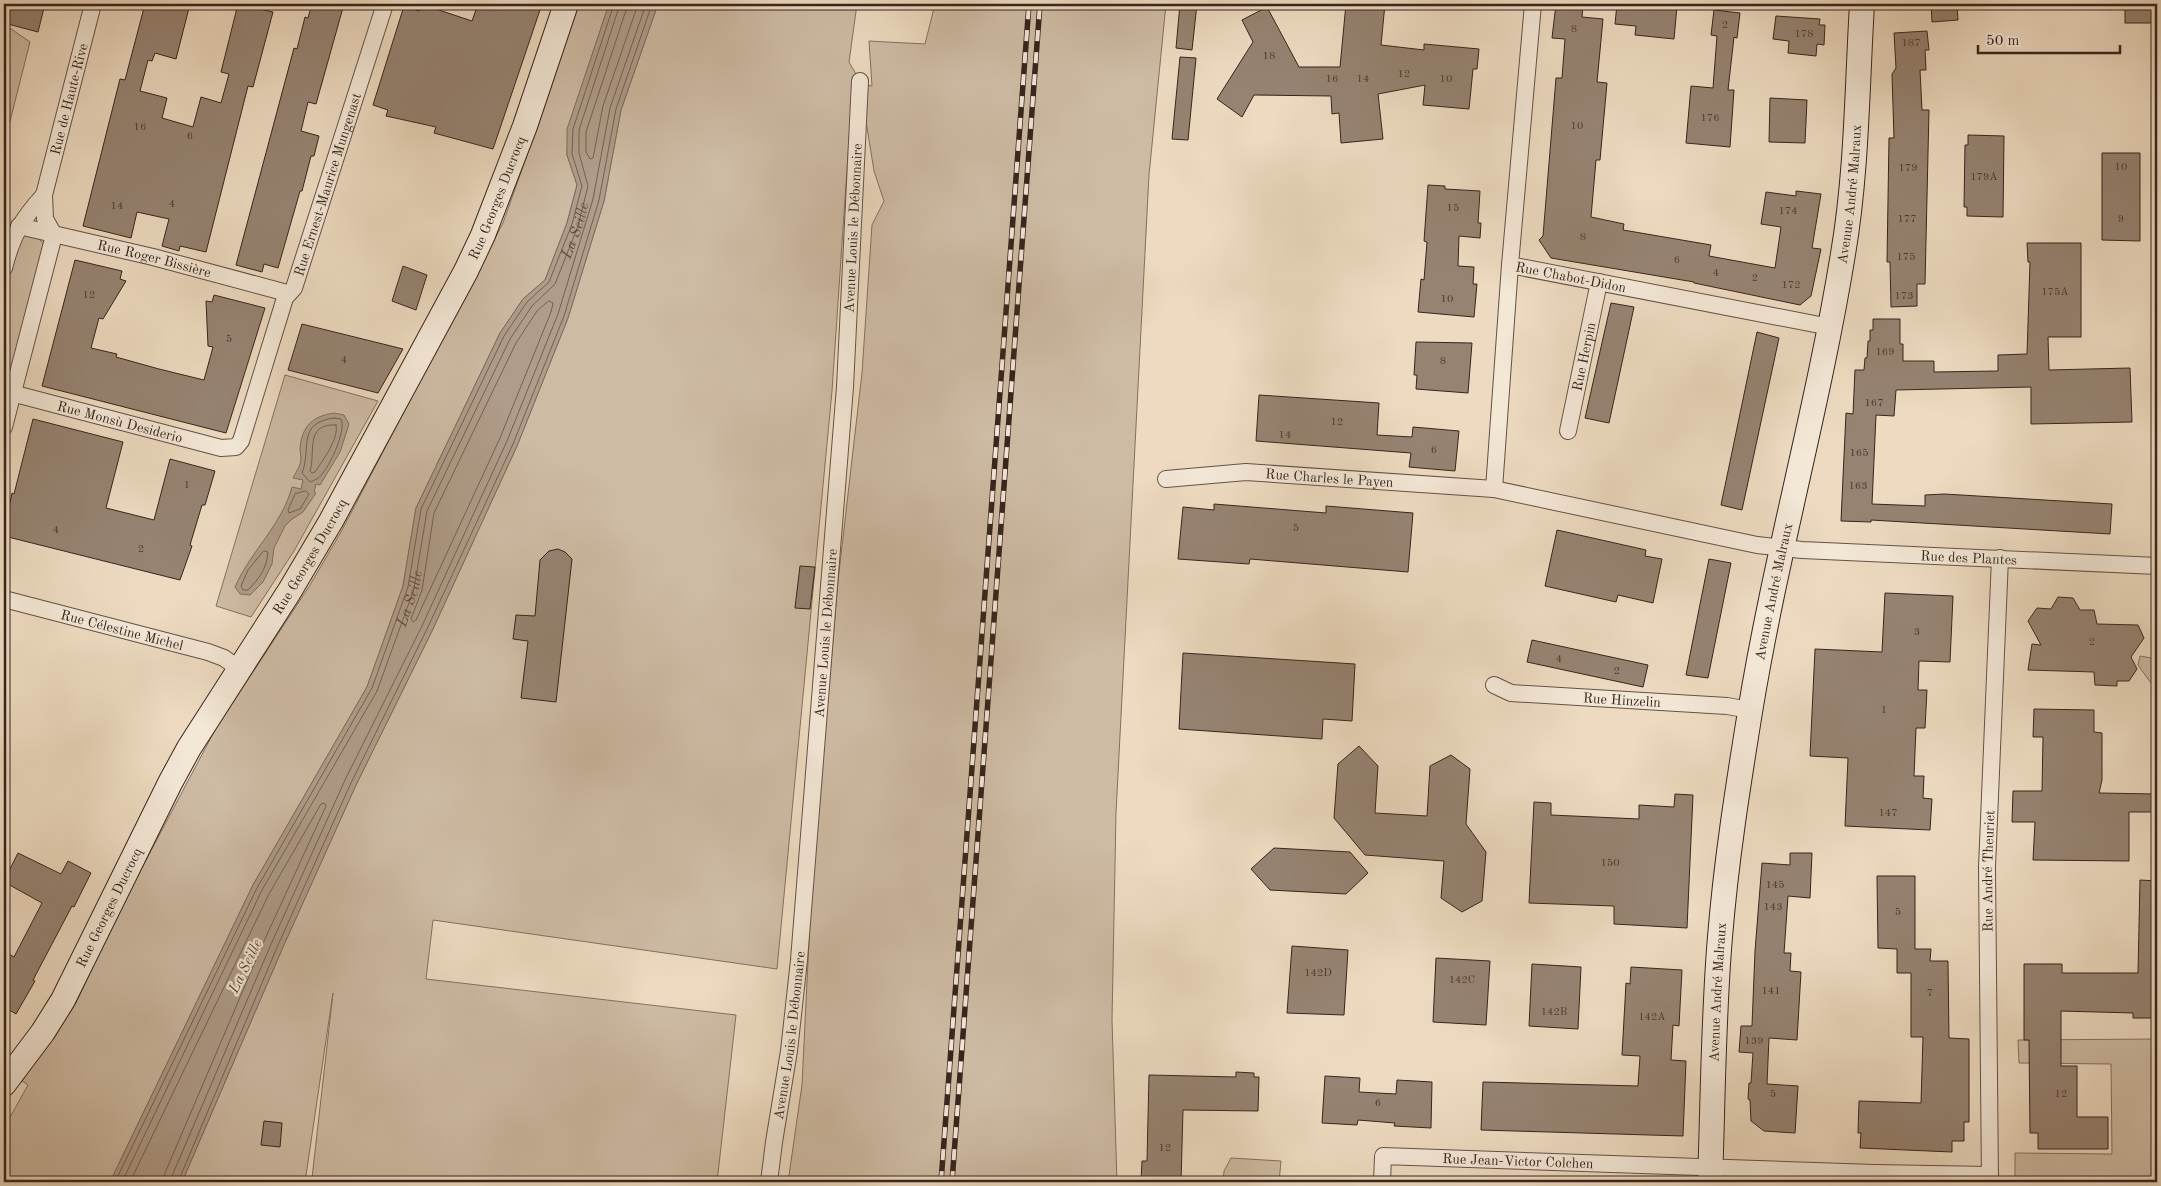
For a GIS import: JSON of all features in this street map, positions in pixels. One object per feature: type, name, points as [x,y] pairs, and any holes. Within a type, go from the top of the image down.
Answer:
[{"type":"street","name":"Rue de Haute-Rive","points":[[54,235],[45,219],[44,195],[93,4]]},
{"type":"street","name":"Rue Ernest-Maurice Mungenast","points":[[236,447],[244,435],[259,381],[288,293],[294,288],[385,4]]},
{"type":"street","name":"Rue Georges Ducrocq","points":[[4,1084],[43,1032],[64,1000],[189,748],[331,521],[474,255],[525,126],[566,4]]},
{"type":"street","name":"Rue Chabot-Didon","points":[[1533,4],[1510,265],[1830,327]]},
{"type":"street","name":"Avenue André Malraux","points":[[1711,1175],[1720,937],[1732,834],[1750,710],[1782,548],[1830,327],[1848,220],[1862,4]]},
{"type":"street","name":"Avenue Louis le Débonnaire","points":[[769,1182],[789,1051],[800,950],[845,387],[860,81]]},
{"type":"street","name":"Rue de Haute-Rive","points":[[4,268],[10,242],[26,215],[44,195]]},
{"type":"street","name":"Rue Roger Bissière","points":[[19,226],[153,257],[288,293]]},
{"type":"street","points":[[4,427],[8,393],[54,235]]},
{"type":"street","points":[[1494,489],[1510,265]]},
{"type":"street","name":"Rue Herpin","points":[[1568,431],[1600,282]]},
{"type":"street","name":"Rue Monsù Desiderio","points":[[8,393],[221,448],[236,447]]},
{"type":"street","name":"Rue Charles le Payen","points":[[1166,479],[1246,472],[1494,489],[1745,543],[1782,548]]},
{"type":"street","name":"Rue des Plantes","points":[[1782,548],[2157,566]]},
{"type":"street","name":"Rue André Theuriet","points":[[1990,1179],[1987,867],[2000,558]]},
{"type":"street","name":"Rue Célestine Michel","points":[[4,599],[208,652],[224,658],[239,669]]},
{"type":"street","name":"Rue Hinzelin","points":[[1494,685],[1511,693],[1727,706],[1750,710]]},
{"type":"street","name":"Rue Jean-Victor Colchen","points":[[1382,1182],[1383,1156],[1711,1175]]},
{"type":"street","points":[[1711,1175],[1990,1179]]},
{"type":"shaded area","points":[[578,4],[609,4],[568,129],[567,155],[577,185],[567,223],[545,280],[523,299],[500,333],[416,508],[403,586],[367,687],[253,885],[110,1182],[4,1182],[4,1128],[28,1085],[22,1081],[76,1003],[119,911],[215,730],[310,585],[341,532],[503,223]]},
{"type":"shaded area","points":[[658,4],[857,4],[849,62],[860,81],[853,81],[832,391],[777,969],[433,920],[426,979],[736,1015],[717,1182],[352,1182],[312,1178],[333,993],[305,1182],[182,1182],[283,947],[356,785],[432,631],[517,446],[568,318],[604,201],[621,110]]},
{"type":"shaded area","points":[[935,4],[1166,4],[1149,175],[1116,813],[1112,1020],[1117,1182],[788,1182],[802,1085],[811,900],[838,581],[862,373],[872,225],[884,201],[874,171],[860,84],[872,86],[869,41],[925,44]]},
{"type":"shaded area","points":[[4,24],[30,42],[4,145]]},
{"type":"shaded area","points":[[25,235],[38,238],[45,245],[10,376],[4,376],[4,292],[17,241]]},
{"type":"shaded area","points":[[285,375],[378,401],[294,551],[251,617],[216,606]]},
{"type":"shaded area","points":[[2140,656],[2157,659],[2157,685],[2153,686],[2138,665]]},
{"type":"shaded area","points":[[2157,1039],[2157,1182],[2015,1182],[2015,1153],[2112,1154],[2111,1064],[2019,1063],[2018,1040]]},
{"type":"shaded area","points":[[1231,1158],[1281,1161],[1279,1182],[1223,1182],[1224,1171]]},
{"type":"water","name":"La Seille","points":[[609,4],[658,4],[621,110],[604,201],[568,318],[517,446],[432,631],[356,785],[283,947],[182,1182],[110,1182],[253,885],[367,687],[403,586],[416,508],[500,333],[523,299],[545,280],[567,223],[577,185],[567,155],[567,129]]},
{"type":"water","points":[[334,413],[344,415],[349,424],[340,452],[320,485],[316,484],[314,492],[316,493],[303,512],[285,526],[274,548],[272,564],[263,582],[250,595],[240,594],[235,587],[241,574],[274,526],[292,487],[301,489],[303,480],[293,478],[301,462],[301,440],[306,428],[320,417]]},
{"type":"building","points":[[4,4],[45,4],[38,32],[4,23]]},
{"type":"building","points":[[145,4],[190,4],[176,59],[155,53],[152,61],[148,60],[140,91],[167,98],[162,118],[193,127],[201,97],[221,103],[229,74],[221,72],[238,4],[273,12],[253,87],[248,86],[206,252],[180,246],[179,251],[162,246],[169,219],[137,212],[131,238],[83,226],[120,79],[125,80]]},
{"type":"building","points":[[312,4],[344,4],[316,104],[308,102],[301,131],[319,136],[314,156],[311,156],[278,268],[264,264],[262,272],[236,265],[294,48],[297,49],[305,17],[308,18]]},
{"type":"building","points":[[421,4],[472,21],[478,4],[542,4],[493,149],[434,133],[436,127],[386,116],[388,110],[373,105],[404,6],[419,11]]},
{"type":"building","points":[[1180,4],[1197,4],[1192,50],[1176,48]]},
{"type":"building","points":[[1346,4],[1385,4],[1381,45],[1424,50],[1424,44],[1479,49],[1477,69],[1473,69],[1469,109],[1423,105],[1425,85],[1378,94],[1383,139],[1341,143],[1339,113],[1332,114],[1331,96],[1254,95],[1242,117],[1217,99],[1253,42],[1242,20],[1267,7],[1299,67],[1340,67]]},
{"type":"building","points":[[1556,4],[1583,4],[1582,17],[1603,19],[1597,82],[1607,83],[1600,160],[1596,160],[1591,217],[1624,224],[1623,230],[1711,245],[1709,256],[1775,268],[1781,227],[1761,224],[1766,192],[1796,196],[1796,191],[1821,194],[1812,248],[1821,249],[1811,296],[1800,305],[1694,282],[1551,258],[1539,240],[1543,236],[1556,78],[1562,78],[1565,39],[1552,38]]},
{"type":"building","points":[[1617,4],[1677,6],[1674,39],[1635,35],[1636,26],[1615,24]]},
{"type":"building","points":[[1931,4],[1957,4],[1958,20],[1932,22]]},
{"type":"building","points":[[2125,4],[2157,4],[2157,23],[2125,23]]},
{"type":"building","points":[[1714,10],[1740,13],[1737,38],[1734,37],[1728,90],[1734,90],[1730,147],[1686,143],[1691,86],[1713,88],[1717,36],[1711,35]]},
{"type":"building","points":[[1776,16],[1820,19],[1819,25],[1825,25],[1824,45],[1817,44],[1816,56],[1788,53],[1789,41],[1773,39]]},
{"type":"building","points":[[1927,31],[1929,50],[1925,50],[1926,70],[1920,70],[1922,110],[1929,110],[1925,284],[1917,284],[1917,306],[1891,307],[1890,262],[1887,262],[1889,138],[1894,138],[1892,74],[1896,68],[1894,33]]},
{"type":"building","points":[[1180,57],[1196,58],[1188,140],[1172,139]]},
{"type":"building","points":[[1770,98],[1807,100],[1805,143],[1769,142]]},
{"type":"building","points":[[1968,135],[2004,136],[2003,217],[1967,216],[1967,207],[1964,207],[1965,145],[1968,145]]},
{"type":"building","points":[[2102,153],[2140,153],[2140,241],[2102,240]]},
{"type":"building","points":[[1428,185],[1445,186],[1445,189],[1480,191],[1478,223],[1481,223],[1480,238],[1459,236],[1458,266],[1474,267],[1473,284],[1477,284],[1474,317],[1418,312],[1421,279],[1424,280],[1427,242],[1424,241]]},
{"type":"building","points":[[2027,243],[2081,243],[2081,337],[2048,337],[2049,370],[2130,368],[2132,422],[2031,424],[2031,387],[1896,390],[1894,416],[1876,415],[1872,504],[1925,506],[1925,495],[1944,494],[2112,504],[2110,534],[1871,520],[1871,522],[1841,521],[1846,413],[1853,414],[1855,370],[1864,370],[1868,341],[1870,341],[1870,330],[1873,330],[1873,319],[1900,319],[1900,344],[1903,344],[1903,361],[1934,361],[1934,372],[1998,371],[1998,355],[2027,354],[2030,262],[2028,262]]},
{"type":"building","points":[[75,260],[122,271],[120,279],[126,281],[103,319],[99,318],[91,348],[117,354],[116,357],[159,369],[204,380],[213,347],[208,346],[206,301],[212,302],[214,295],[265,308],[226,433],[42,386]]},
{"type":"building","points":[[403,266],[427,275],[416,310],[392,301]]},
{"type":"building","points":[[1611,303],[1634,307],[1609,423],[1585,418]]},
{"type":"building","points":[[302,324],[403,349],[378,393],[288,370]]},
{"type":"building","points":[[1757,332],[1779,338],[1742,510],[1721,505]]},
{"type":"building","points":[[1416,342],[1472,343],[1468,393],[1416,389],[1417,375],[1414,375]]},
{"type":"building","points":[[1259,395],[1379,403],[1377,435],[1412,437],[1413,427],[1459,431],[1455,471],[1409,467],[1411,453],[1256,441]]},
{"type":"building","points":[[33,419],[123,442],[106,508],[154,520],[170,459],[215,471],[205,505],[202,505],[190,545],[192,546],[180,580],[4,536],[4,516],[7,517],[12,493],[14,494]]},
{"type":"building","points":[[1214,504],[1326,513],[1326,506],[1413,513],[1408,572],[1250,559],[1249,564],[1178,559],[1183,507],[1214,510]]},
{"type":"building","points":[[1557,530],[1646,550],[1645,556],[1662,559],[1653,603],[1618,595],[1616,602],[1545,586]]},
{"type":"building","points":[[558,549],[565,552],[572,559],[556,702],[521,698],[528,641],[513,639],[516,615],[535,616],[540,560],[549,551]]},
{"type":"building","points":[[1709,559],[1731,563],[1708,678],[1686,675]]},
{"type":"building","points":[[800,566],[815,567],[810,609],[795,608]]},
{"type":"building","points":[[1885,593],[1953,596],[1950,662],[1919,661],[1918,690],[1927,690],[1925,728],[1916,728],[1914,776],[1924,776],[1923,798],[1932,799],[1930,830],[1845,826],[1848,758],[1810,756],[1815,649],[1882,652]]},
{"type":"building","points":[[2058,597],[2073,598],[2080,610],[2094,610],[2097,624],[2138,625],[2144,638],[2131,657],[2137,669],[2129,681],[2117,681],[2117,686],[2095,685],[2094,672],[2028,670],[2032,644],[2041,645],[2028,621],[2037,608],[2051,609]]},
{"type":"building","points":[[1532,640],[1648,665],[1643,687],[1527,662]]},
{"type":"building","points":[[1183,653],[1355,664],[1352,721],[1323,719],[1322,739],[1179,729]]},
{"type":"building","points":[[2034,709],[2094,710],[2094,732],[2102,733],[2102,780],[2099,793],[2157,794],[2157,812],[2129,812],[2129,861],[2033,860],[2035,822],[2012,822],[2013,791],[2042,791],[2043,737],[2033,737]]},
{"type":"building","points":[[1359,746],[1378,766],[1375,813],[1427,816],[1430,766],[1451,755],[1470,769],[1466,824],[1486,852],[1482,901],[1462,912],[1441,898],[1444,861],[1365,855],[1334,818],[1338,764]]},
{"type":"building","points":[[1675,794],[1693,795],[1687,928],[1614,924],[1614,906],[1529,903],[1534,802],[1551,803],[1551,815],[1639,819],[1639,805],[1674,807]]},
{"type":"building","points":[[1274,848],[1350,852],[1368,873],[1346,894],[1270,890],[1251,869]]},
{"type":"building","points":[[18,853],[61,874],[68,861],[91,873],[16,1014],[4,1007],[4,951],[14,957],[42,903],[6,883],[6,877]]},
{"type":"building","points":[[1790,853],[1812,853],[1810,898],[1788,896],[1784,953],[1791,953],[1790,971],[1801,972],[1797,1040],[1769,1038],[1767,1084],[1798,1086],[1795,1133],[1764,1131],[1751,1121],[1750,1100],[1748,1099],[1753,1053],[1739,1052],[1741,1026],[1752,1026],[1755,951],[1762,863],[1790,865]]},
{"type":"building","points":[[1877,876],[1915,876],[1915,949],[1931,949],[1930,961],[1948,961],[1949,1038],[1969,1039],[1969,1122],[1964,1122],[1964,1141],[1952,1141],[1952,1152],[1860,1148],[1861,1133],[1858,1133],[1859,1101],[1921,1103],[1923,1037],[1911,1037],[1911,973],[1897,973],[1897,949],[1878,948]]},
{"type":"building","points":[[2140,880],[2157,881],[2157,1018],[2133,1018],[2133,1013],[2061,1011],[2061,1066],[2077,1066],[2077,1117],[2108,1117],[2108,1149],[2038,1149],[2038,1133],[2030,1133],[2029,1040],[2024,1040],[2024,964],[2062,964],[2062,973],[2138,973]]},
{"type":"building","points":[[1292,946],[1348,950],[1344,1015],[1287,1013]]},
{"type":"building","points":[[1436,958],[1490,961],[1486,1025],[1433,1022]]},
{"type":"building","points":[[1532,964],[1581,967],[1578,1029],[1529,1026]]},
{"type":"building","points":[[1631,967],[1682,970],[1679,1026],[1673,1025],[1671,1060],[1686,1061],[1683,1136],[1481,1130],[1483,1082],[1638,1086],[1640,1056],[1622,1055],[1626,983],[1630,984]]},
{"type":"building","points":[[1236,1072],[1254,1073],[1254,1077],[1259,1077],[1258,1111],[1183,1110],[1181,1182],[1141,1182],[1142,1161],[1147,1161],[1149,1075],[1236,1077]]},
{"type":"building","points":[[1325,1076],[1360,1078],[1359,1092],[1396,1094],[1397,1080],[1432,1082],[1431,1128],[1394,1126],[1395,1123],[1358,1120],[1357,1125],[1322,1123]]},
{"type":"building","points":[[264,1121],[282,1123],[280,1147],[261,1145]]},
{"type":"railway","points":[[941,1182],[1029,4]]},
{"type":"railway","points":[[952,1182],[1040,4]]}]
